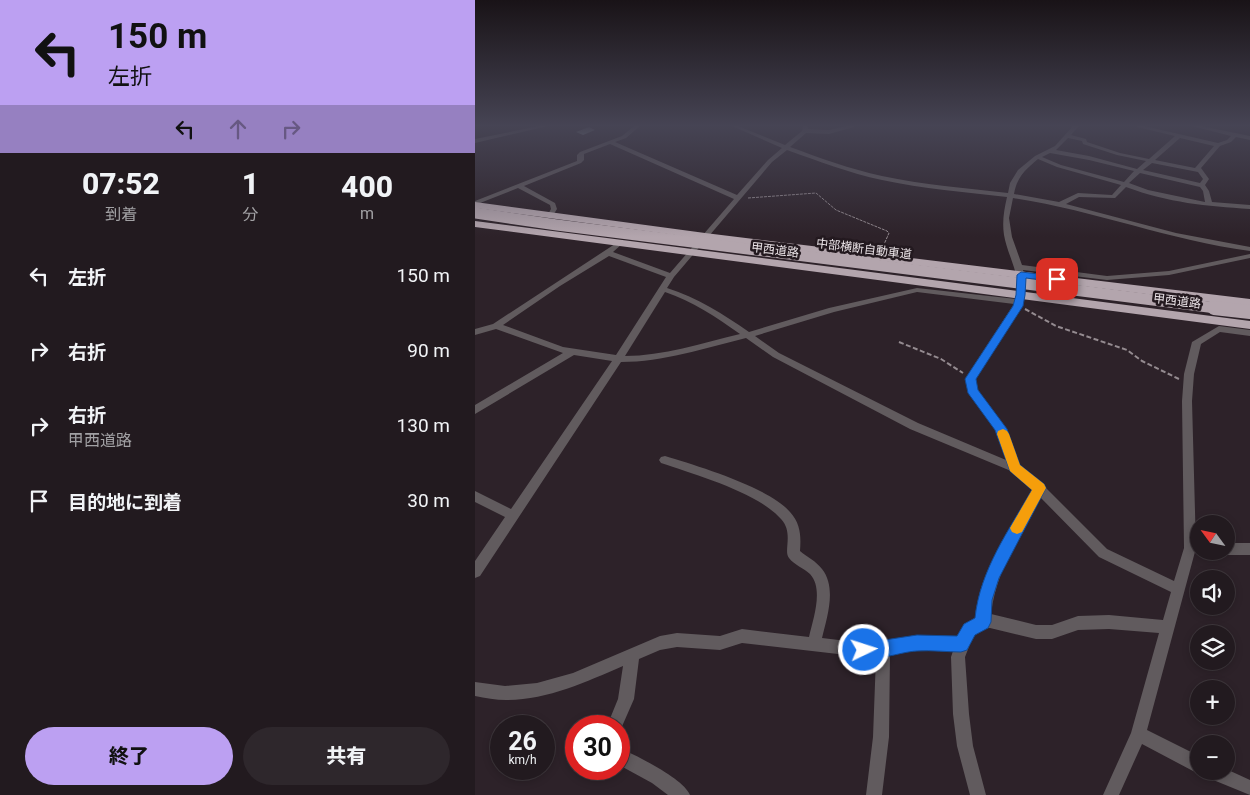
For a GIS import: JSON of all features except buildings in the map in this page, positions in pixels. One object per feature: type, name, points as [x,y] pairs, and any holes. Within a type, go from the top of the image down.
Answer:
[{"type":"highway","name":"甲西道路","points":[[475,204],[550,216],[705,236],[1019,271],[1250,303]]},
{"type":"highway","name":"中部横断自動車道","points":[[475,211],[1250,308]]},
{"type":"highway","name":"中部横断自動車道","points":[[475,211],[557,225],[1250,312]]},
{"type":"highway","name":"甲西道路","points":[[475,224],[1019,301],[1250,325]]},
{"type":"street","points":[[475,204],[576,163]]},
{"type":"street","points":[[658,163],[738,198]]},
{"type":"street","points":[[475,572],[618,359],[671,276],[768,163]]},
{"type":"street","points":[[835,163],[881,178],[1012,195],[1059,204],[1217,245],[1250,250]]},
{"type":"street","points":[[1015,468],[1001,429],[972,390],[970,379],[1019,301],[1019,271],[1008,237],[1006,218],[1016,175],[1030,163]]},
{"type":"street","points":[[1052,163],[1146,192],[1209,205],[1250,207]]},
{"type":"street","points":[[1096,176],[1110,163]]},
{"type":"street","points":[[1110,163],[1202,185],[1206,191],[1209,205]]},
{"type":"street","points":[[1059,204],[1078,195],[1113,197],[1147,163]]},
{"type":"street","points":[[1164,163],[1201,171]]},
{"type":"street","points":[[1201,163],[1198,168],[1206,179],[1202,185]]},
{"type":"street","points":[[519,186],[553,204],[554,209],[550,216]]},
{"type":"street","points":[[475,332],[496,326],[557,284],[608,253],[618,244]]},
{"type":"street","points":[[608,253],[671,276]]},
{"type":"street","points":[[1019,271],[1107,278],[1169,273],[1250,256]]},
{"type":"street","points":[[662,289],[681,295],[714,312],[776,355],[914,426],[1015,468],[1039,488],[1103,553],[1178,589]]},
{"type":"street","points":[[496,326],[562,350],[618,359],[637,359],[748,335],[832,310],[917,290],[1019,301]]},
{"type":"street","points":[[1193,515],[1187,401],[1188,383],[1197,342],[1219,329],[1250,332]]},
{"type":"street","points":[[475,410],[572,352]]},
{"type":"street","points":[[665,460],[755,494],[772,503],[784,513],[793,526],[793,554],[817,572],[823,582],[821,607],[814,643]]},
{"type":"street","points":[[983,622],[985,600],[992,576],[1039,488]]},
{"type":"street","points":[[475,496],[512,515]]},
{"type":"street","points":[[1235,549],[1250,549]]},
{"type":"street","points":[[1111,795],[1138,734],[1178,589],[1190,560]]},
{"type":"street","points":[[979,795],[965,746],[961,714],[958,657],[961,644],[969,629],[990,620],[1035,632],[1053,632],[1078,622],[1109,622],[1167,627]]},
{"type":"street","points":[[475,689],[505,693],[537,690],[573,680],[660,642],[677,640],[720,643],[742,636],[864,650],[917,643],[961,644]]},
{"type":"street","points":[[874,795],[881,737],[883,649]]},
{"type":"street","points":[[619,715],[626,698],[633,655]]},
{"type":"street","points":[[1138,734],[1190,760]]},
{"type":"street","points":[[630,762],[658,777],[681,795]]},
{"type":"street","points":[[1232,780],[1250,788]]},
{"type":"path","points":[[738,198],[816,193],[836,210],[887,231],[889,233],[881,251]]},
{"type":"path","points":[[1019,301],[1055,326],[1127,350],[1142,361],[1188,383]]},
{"type":"path","points":[[899,342],[941,359],[970,379]]},
{"type":"slow traffic","points":[[1003,434],[1015,468],[1039,488],[1017,528]]},
{"type":"route","points":[[864,650],[917,643],[961,644],[969,629],[983,622],[985,600],[992,576],[1039,488],[1015,468],[1001,429],[972,390],[970,379],[1018,306],[1021,295],[1021,275],[1057,279]]}]
